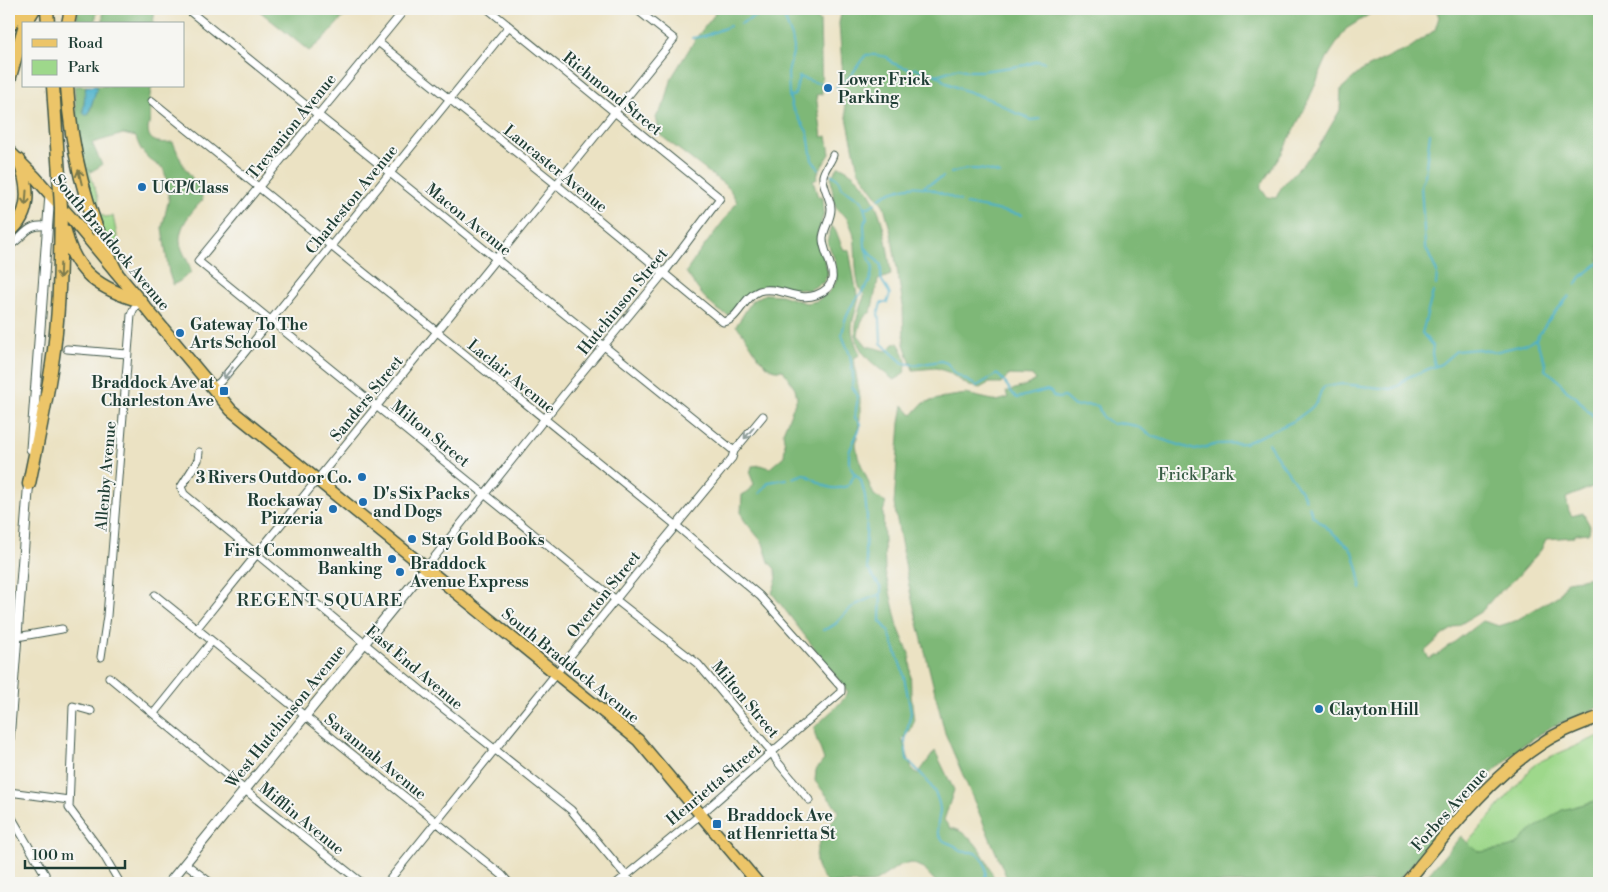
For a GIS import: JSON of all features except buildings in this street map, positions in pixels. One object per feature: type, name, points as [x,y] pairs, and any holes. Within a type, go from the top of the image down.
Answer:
[{"type":"highway","points":[[47,9],[48,22]]},
{"type":"highway","points":[[68,22],[71,9]]},
{"type":"highway","points":[[9,26],[28,14]]},
{"type":"highway","points":[[9,80],[22,35]]},
{"type":"highway","points":[[29,484],[55,342],[59,292],[62,223],[61,208],[55,192],[53,88]]},
{"type":"highway","points":[[67,88],[72,132],[83,189],[98,233],[116,271]]},
{"type":"highway","points":[[9,232],[20,220],[27,201],[26,180],[19,160]]},
{"type":"highway","points":[[62,223],[74,257],[84,272],[94,280],[123,296],[141,301]]},
{"type":"main road","name":"South Braddock Avenue","points":[[9,151],[55,192],[116,271],[231,410],[638,740],[758,883]]},
{"type":"main road","name":"Forbes Avenue","points":[[1406,883],[1475,799],[1498,777],[1545,741],[1599,717]]},
{"type":"street","name":"Macon Avenue","points":[[187,9],[736,455]]},
{"type":"street","name":"Trevanion Avenue","points":[[198,261],[405,9]]},
{"type":"street","name":"Richmond Street","points":[[488,9],[720,198]]},
{"type":"street","name":"Sanders Street","points":[[197,628],[674,39],[636,9]]},
{"type":"street","name":"Charleston Avenue","points":[[213,387],[220,382],[271,320],[509,26]]},
{"type":"street","name":"Lancaster Avenue","points":[[378,42],[722,322],[734,317],[749,297],[759,292],[772,289],[788,294],[815,295],[830,284],[832,267],[823,238],[831,210],[823,176],[833,156]]},
{"type":"street","name":"Laclair Avenue","points":[[152,101],[677,526],[767,602],[841,687]]},
{"type":"street","points":[[9,740],[48,226],[55,192]]},
{"type":"street","name":"Hutchinson Street","points":[[425,569],[484,493],[664,273],[720,198]]},
{"type":"street","points":[[9,246],[32,227],[48,226]]},
{"type":"street","name":"Milton Street","points":[[198,261],[580,571],[698,664],[810,800]]},
{"type":"street","name":"Allenby Avenue","points":[[101,657],[108,597],[127,354],[132,310],[141,301]]},
{"type":"street","points":[[67,349],[127,354]]},
{"type":"street","name":"Overton Street","points":[[387,883],[646,562],[736,455],[763,416]]},
{"type":"street","name":"East End Avenue","points":[[199,452],[198,460],[181,486],[184,494],[434,701],[571,810],[632,883]]},
{"type":"street","name":"West Hutchinson Avenue","points":[[169,883],[425,569]]},
{"type":"street","name":"Savannah Avenue","points":[[155,595],[502,875],[509,883]]},
{"type":"street","points":[[17,637],[62,629]]},
{"type":"street","points":[[154,713],[212,641]]},
{"type":"street","name":"Mifflin Avenue","points":[[110,677],[245,790],[362,883]]},
{"type":"street","name":"Henrietta Street","points":[[618,883],[700,815],[841,692],[841,687]]},
{"type":"street","points":[[91,711],[73,706],[69,808],[103,854],[120,883]]},
{"type":"street","points":[[9,792],[69,800]]},
{"type":"street","points":[[9,813],[45,874],[32,883]]},
{"type":"street","points":[[186,864],[211,883]]},
{"type":"green space","points":[[78,9],[98,9],[95,22],[76,22]]},
{"type":"green space","points":[[103,9],[155,9],[153,22],[103,22]]},
{"type":"green space","points":[[257,9],[351,9],[309,51]]},
{"type":"green space","points":[[711,9],[803,9],[820,21],[822,94],[816,95],[822,137],[827,136],[830,154],[818,172],[817,179],[813,181],[818,197],[823,197],[824,213],[817,236],[828,273],[824,282],[809,290],[770,285],[761,287],[750,293],[728,315],[709,303],[686,272],[737,202],[729,188],[660,135],[656,117],[665,103],[672,77],[696,38],[715,14]]},
{"type":"green space","name":"Frick Park","points":[[842,9],[1378,9],[1346,29],[1327,58],[1305,108],[1282,153],[1260,187],[1267,197],[1276,198],[1282,186],[1318,148],[1340,110],[1341,89],[1360,72],[1408,49],[1435,30],[1439,17],[1436,9],[1507,9],[1528,11],[1536,9],[1599,9],[1599,484],[1566,498],[1572,516],[1583,513],[1590,526],[1589,533],[1577,534],[1572,537],[1546,539],[1541,550],[1482,611],[1444,634],[1425,651],[1429,659],[1440,653],[1482,621],[1499,626],[1515,621],[1559,595],[1567,581],[1599,576],[1599,707],[1551,727],[1523,745],[1479,785],[1396,883],[1009,883],[945,733],[910,591],[894,504],[903,405],[912,415],[923,403],[946,397],[966,394],[997,401],[1008,398],[1006,392],[1036,380],[1033,376],[1009,375],[1001,383],[989,383],[980,388],[969,386],[948,372],[936,368],[913,370],[904,344],[903,305],[891,233],[884,206],[858,170],[845,108],[839,23]]},
{"type":"green space","points":[[74,88],[86,88],[83,112],[89,114],[96,88],[152,88],[149,135],[157,142],[173,142],[183,165],[199,188],[203,200],[187,219],[180,236],[181,246],[191,272],[180,281],[173,285],[169,273],[162,228],[169,198],[163,168],[146,156],[136,137],[123,134],[92,143],[102,165],[92,171],[84,168],[77,125]]},
{"type":"green space","points":[[839,166],[853,174],[864,185],[873,198],[883,228],[891,275],[878,280],[871,312],[863,319],[858,335],[867,346],[887,351],[894,344],[898,343],[904,353],[906,369],[900,377],[894,380],[864,354],[856,336],[856,325],[864,294],[858,284],[853,232],[846,218],[836,208],[834,201],[831,177]]},
{"type":"green space","points":[[84,168],[92,171],[90,173],[98,198],[99,213],[105,217],[113,216],[123,267],[103,232],[94,208]]},
{"type":"green space","points":[[832,226],[845,251],[849,250],[859,298],[852,326],[853,338],[860,355],[855,357],[854,363],[860,397],[860,418],[856,444],[858,457],[873,493],[886,502],[883,512],[885,571],[898,627],[910,656],[914,722],[910,731],[902,739],[912,769],[918,774],[935,751],[954,790],[944,820],[950,828],[959,831],[974,842],[989,866],[996,883],[937,883],[923,868],[912,863],[900,865],[873,883],[828,883],[817,866],[816,859],[819,844],[839,811],[815,781],[816,770],[824,760],[814,728],[837,706],[848,692],[772,593],[777,578],[775,569],[769,562],[763,543],[744,520],[741,513],[742,495],[750,490],[754,484],[750,474],[752,466],[761,465],[770,468],[784,456],[783,432],[797,398],[795,388],[783,370],[775,370],[762,361],[736,326],[752,301],[765,294],[781,295],[806,303],[817,301],[828,293],[836,282],[835,260],[828,244]]},
{"type":"green space","points":[[1599,736],[1599,883],[1433,883],[1536,763]]},
{"type":"green space","points":[[1599,800],[1599,876],[1595,883],[1421,883],[1461,836],[1480,852],[1507,848],[1516,845],[1533,829],[1562,810]]},
{"type":"water","points":[[86,88],[97,88],[88,115],[85,115],[83,112]]},
{"type":"waterway","points":[[740,24],[760,14],[762,9]]},
{"type":"waterway","points":[[786,9],[784,17],[794,48],[788,73],[789,95],[792,107],[808,133],[812,160],[819,169]]},
{"type":"waterway","points":[[692,38],[704,36],[730,26]]},
{"type":"waterway","points":[[836,87],[850,77],[866,55],[876,55],[887,57],[892,63],[912,70],[915,68],[937,75],[945,82],[997,102],[1030,120],[1040,119]]},
{"type":"waterway","points":[[937,75],[959,68],[967,71],[982,71],[1026,65],[1037,61],[1044,62]]},
{"type":"waterway","points":[[789,95],[793,96],[795,94],[799,77],[821,83]]},
{"type":"waterway","points":[[1430,133],[1425,175],[1421,185],[1425,246],[1437,272],[1436,285]]},
{"type":"waterway","points":[[951,173],[976,169],[1000,174]]},
{"type":"waterway","points":[[831,174],[838,179],[841,187],[861,200],[867,218],[864,224],[865,247],[873,268],[869,283],[852,305],[845,320],[842,335],[850,355],[853,374],[852,387],[857,394],[855,418],[860,423],[860,428],[849,452],[849,462],[853,472],[861,480],[865,496],[867,517],[865,552],[868,569],[881,588],[880,621],[888,630],[903,672],[911,712],[905,741],[907,759],[928,781],[939,801],[938,834],[945,842],[956,846],[960,851],[972,852],[980,856],[986,869],[984,883]]},
{"type":"waterway","points":[[925,186],[943,177]]},
{"type":"waterway","points":[[879,199],[890,192],[914,186],[929,189],[960,201]]},
{"type":"waterway","points":[[865,207],[875,203]]},
{"type":"waterway","points":[[966,204],[1022,215]]},
{"type":"waterway","points":[[865,247],[881,265],[881,279],[890,294],[887,303],[881,303],[878,315],[880,319],[881,343],[903,363],[916,365],[941,361],[947,363],[954,373],[977,386],[997,374],[1017,398],[1047,390],[1053,396],[1058,398],[1064,397],[1074,406],[1098,406],[1103,418],[1113,424],[1121,423],[1137,426],[1154,437],[1195,450],[1218,444],[1245,443],[1294,421],[1317,402],[1325,386],[1342,384],[1391,389],[1400,385],[1406,378],[1441,364],[1456,351],[1478,349],[1494,352],[1527,344],[1536,339],[1547,322],[1569,296]]},
{"type":"waterway","points":[[1576,285],[1581,277],[1599,263]]},
{"type":"waterway","points":[[1433,292],[1422,333],[1433,346],[1432,354],[1435,366]]},
{"type":"waterway","points":[[1536,340],[1546,364],[1545,370],[1555,377],[1599,421]]},
{"type":"waterway","points":[[1268,443],[1306,499]]},
{"type":"waterway","points":[[793,478],[804,474],[824,486],[841,488],[848,486],[855,474]]},
{"type":"waterway","points":[[760,493],[769,482],[786,479]]},
{"type":"waterway","points":[[1309,506],[1312,515],[1349,547],[1354,555],[1361,589]]},
{"type":"waterway","points":[[823,630],[836,624],[847,611],[855,606],[881,594]]},
{"type":"place","name":"Lower Frick Parking","points":[[828,88]]},
{"type":"place","name":"UCP/Class","points":[[142,187]]},
{"type":"place","name":"Gateway To The Arts School","points":[[180,333]]},
{"type":"place","name":"Braddock Ave at Charleston Ave","points":[[224,391]]},
{"type":"place","name":"3 Rivers Outdoor Co.","points":[[362,477]]},
{"type":"place","name":"D's Six Packs and Dogs","points":[[363,502]]},
{"type":"place","name":"Rockaway Pizzeria","points":[[333,509]]},
{"type":"place","name":"Stay Gold Books","points":[[412,539]]},
{"type":"place","name":"First Commonwealth Banking","points":[[392,559]]},
{"type":"place","name":"Braddock Avenue Express","points":[[400,572]]},
{"type":"place","name":"Clayton Hill","points":[[1319,709]]},
{"type":"place","name":"Braddock Ave at Henrietta St","points":[[717,824]]},
{"type":"district","name":"REGENT SQUARE","points":[[320,600]]}]
